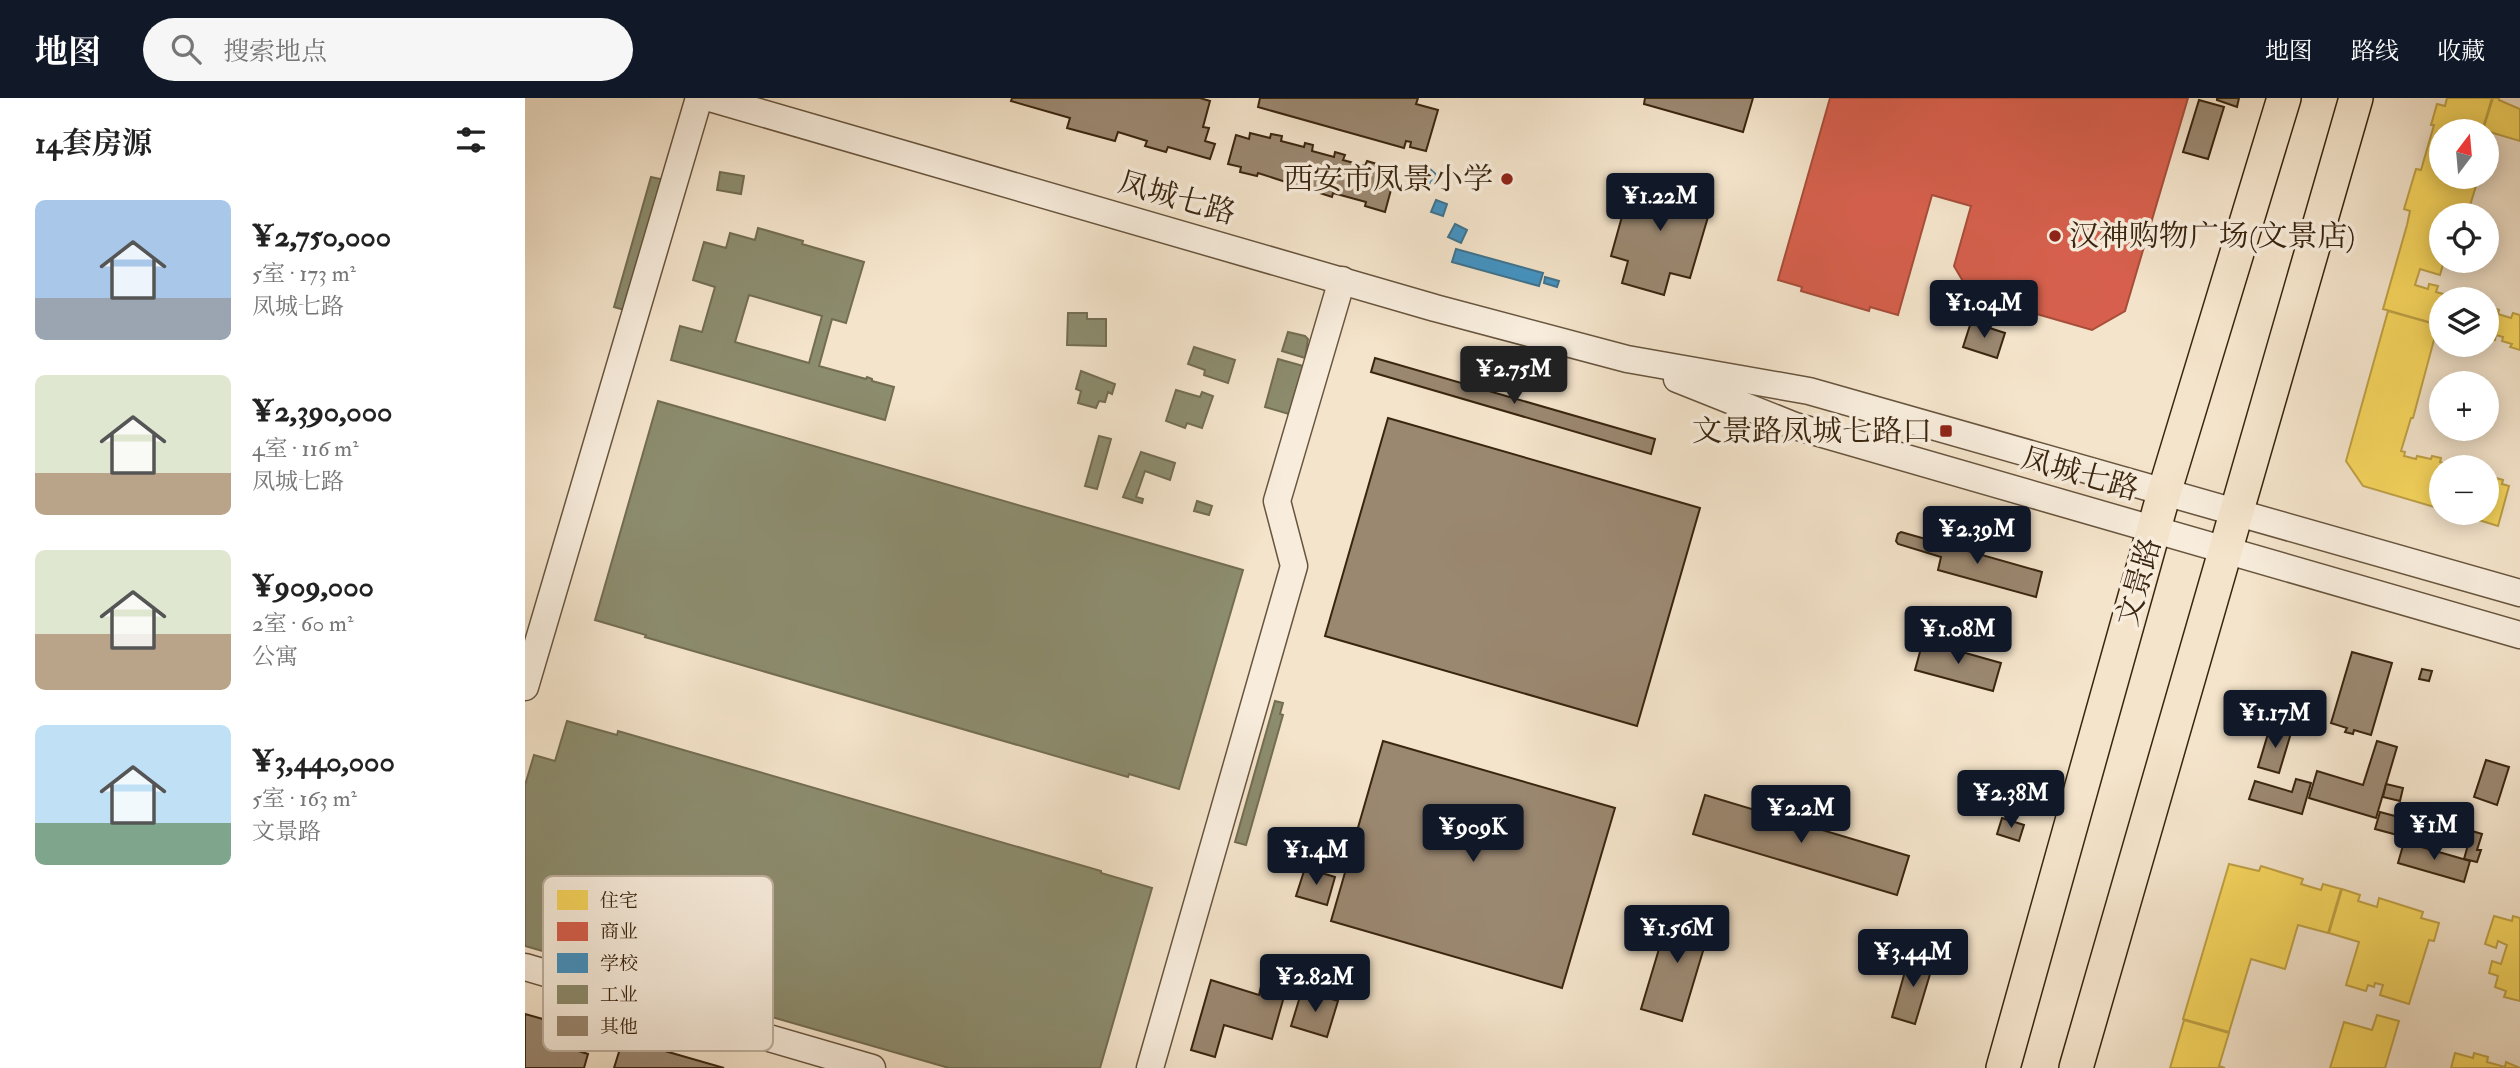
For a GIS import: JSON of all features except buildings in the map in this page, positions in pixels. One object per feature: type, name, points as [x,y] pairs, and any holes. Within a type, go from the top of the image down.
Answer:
[{"type":"main road","name":"文景路","points":[[2003,1068],[2153,530],[2284,98]]},
{"type":"main road","points":[[2076,1068],[2356,98]]},
{"type":"street","points":[[525,687],[699,98]]},
{"type":"street","name":"凤城七路","points":[[710,98],[1627,359],[1808,391],[2520,593]]},
{"type":"street","points":[[1150,1068],[1294,566],[1277,501],[1342,280]]},
{"type":"street","name":"凤城七路","points":[[1627,359],[1795,426],[2520,635]]},
{"type":"street","points":[[525,967],[543,972]]},
{"type":"street","points":[[773,1039],[872,1068]]},
{"type":"place","name":"西安市凤景小学","points":[[1507,179]]},
{"type":"place","name":"汉神购物广场(文景店)","points":[[2055,236]]},
{"type":"place","name":"文景路凤城七路口","points":[[1946,431]]}]
